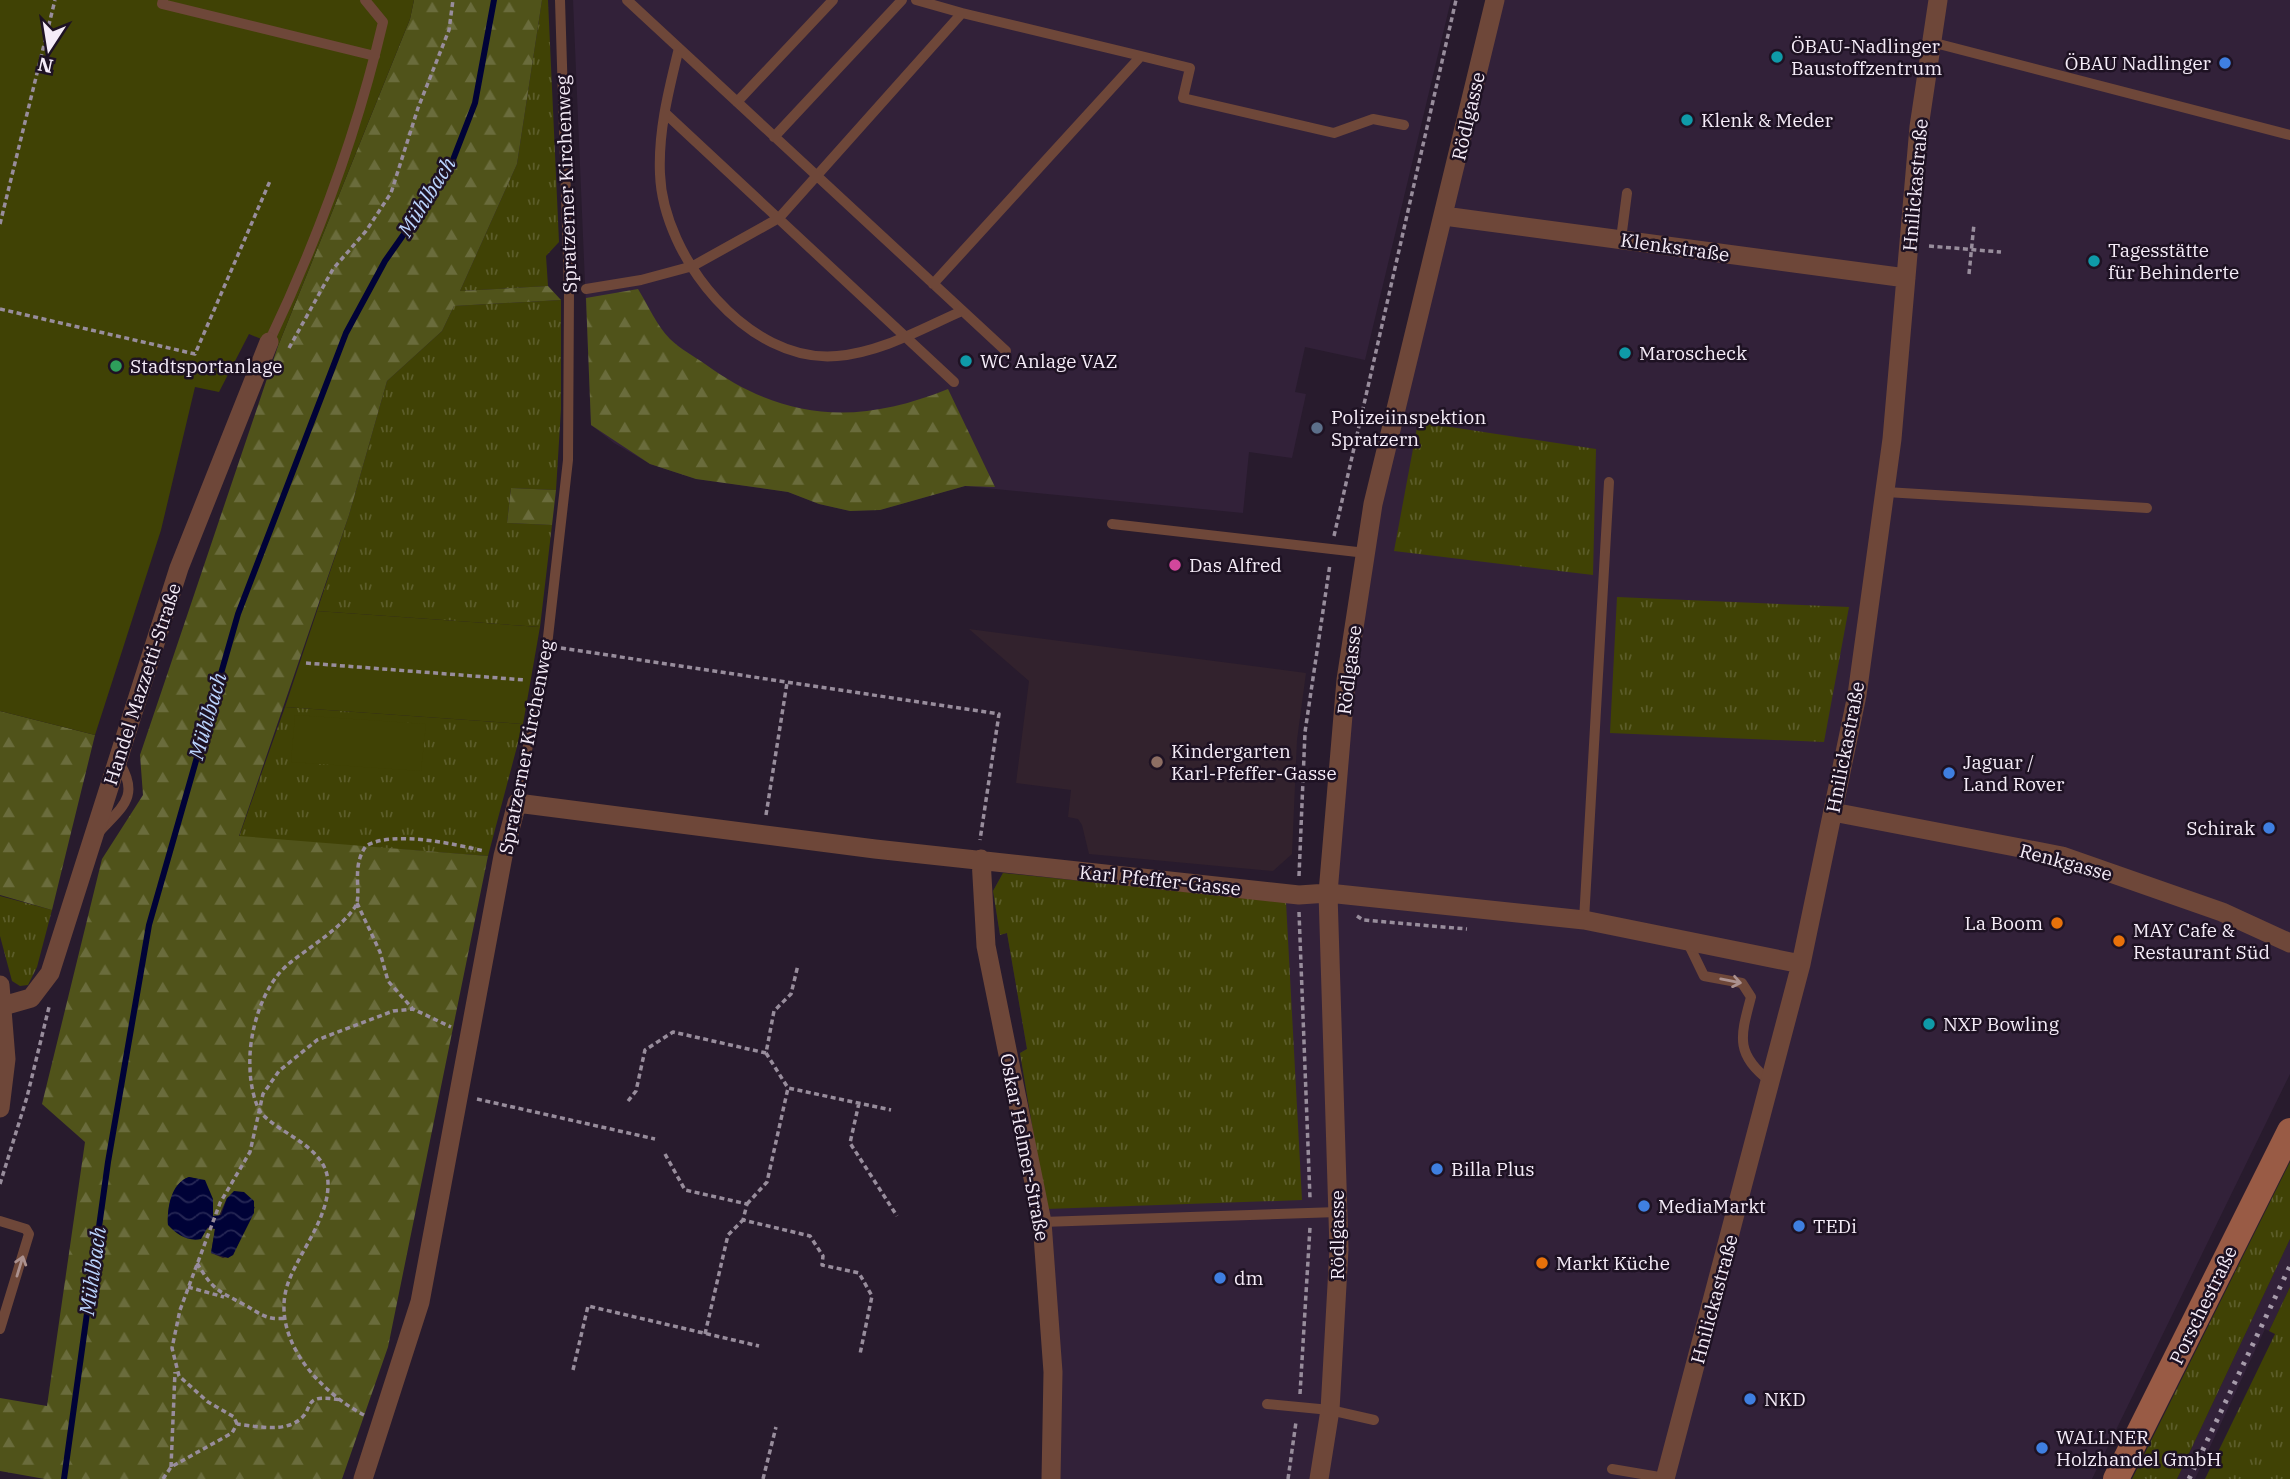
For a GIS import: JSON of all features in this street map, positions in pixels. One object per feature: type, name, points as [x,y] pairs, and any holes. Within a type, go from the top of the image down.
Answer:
[{"type":"street","name":"Rödlgasse","points":[[1319,1479],[1330,1410],[1338,1212],[1328,893],[1346,680],[1373,504],[1495,0]]},
{"type":"street","name":"Hnilickastraße","points":[[1665,1478],[1772,1082],[1801,964],[1857,695],[1886,492],[1919,127],[1938,0]]},
{"type":"street","name":"Klenkstraße","points":[[1444,216],[1906,278]]},
{"type":"street","name":"Handel Mazzetti-Straße","points":[[42,987],[50,973],[179,568],[269,342]]},
{"type":"street","name":"Karl Pfeffer-Gasse","points":[[517,803],[763,835],[1299,895],[1328,893],[1584,920],[1801,964]]},
{"type":"street","name":"Spratzerner Kirchenweg","points":[[363,1479],[420,1303],[461,1096],[503,856],[517,803]]},
{"type":"street","name":"Renkgasse","points":[[1833,812],[2062,856],[2222,912],[2290,943]]},
{"type":"street","name":"Oskar Helmer-Straße","points":[[981,859],[986,946],[1042,1222],[1053,1372],[1051,1479]]},
{"type":"street","points":[[0,985],[4,1006],[2,1086]]},
{"type":"street","points":[[4,1006],[21,1003],[42,987]]},
{"type":"street","name":"Porschestraße","points":[[2116,1479],[2290,1131]]},
{"type":"lane","points":[[163,0],[163,4],[375,56]]},
{"type":"lane","points":[[269,342],[301,275],[345,159],[375,56],[383,22],[365,0]]},
{"type":"lane","name":"Spratzerner Kirchenweg","points":[[517,803],[547,646],[568,460],[569,291],[561,0]]},
{"type":"lane","points":[[627,0],[1006,351]]},
{"type":"lane","points":[[737,102],[833,0]]},
{"type":"lane","points":[[774,137],[902,0]]},
{"type":"lane","points":[[916,0],[942,4],[962,13],[1190,68],[1183,98],[1334,133],[1373,119],[1404,125]]},
{"type":"lane","points":[[586,289],[641,280],[692,266],[779,218],[962,13]]},
{"type":"lane","points":[[1931,42],[2290,135]]},
{"type":"lane","points":[[678,48],[665,113],[660,176],[668,210],[692,266],[729,314],[763,338],[793,350],[834,357],[868,352],[962,311]]},
{"type":"lane","points":[[933,284],[1141,56]]},
{"type":"lane","points":[[665,113],[954,382]]},
{"type":"lane","points":[[1621,239],[1627,193]]},
{"type":"lane","points":[[1584,920],[1609,482]]},
{"type":"lane","points":[[1886,492],[2147,508]]},
{"type":"lane","points":[[1112,524],[1366,553]]},
{"type":"lane","points":[[1686,939],[1704,976],[1742,982],[1751,997],[1741,1037],[1745,1056],[1757,1071],[1772,1082]]},
{"type":"lane","points":[[1042,1222],[1338,1212]]},
{"type":"lane","points":[[0,1221],[26,1229],[29,1234],[0,1329]]},
{"type":"lane","points":[[1267,1405],[1330,1410],[1374,1420]]},
{"type":"lane","points":[[1612,1469],[1665,1478]]},
{"type":"path","points":[[0,224],[55,0]]},
{"type":"path","points":[[284,356],[333,269],[366,231],[391,193],[418,108],[449,30],[453,0]]},
{"type":"path","points":[[0,309],[195,354],[270,181]]},
{"type":"path","points":[[1969,274],[1974,224]]},
{"type":"path","points":[[1909,244],[2001,252]]},
{"type":"path","points":[[547,646],[999,714],[979,848],[981,859]]},
{"type":"path","points":[[306,663],[541,682]]},
{"type":"path","points":[[763,835],[787,683]]},
{"type":"path","points":[[471,1038],[413,1009],[388,981],[380,952],[357,903],[357,865],[362,853],[372,842],[396,839],[423,841],[503,856]]},
{"type":"path","points":[[1328,893],[1363,920],[1469,930]]},
{"type":"path","points":[[357,903],[348,916],[283,969],[256,1017],[251,1035],[250,1072],[260,1112],[320,1158],[328,1180],[324,1205],[287,1287],[285,1318],[292,1342],[320,1385],[382,1424]]},
{"type":"path","points":[[705,1334],[728,1235],[743,1220],[747,1204],[767,1182],[788,1088],[766,1053],[774,1011],[791,994],[798,965]]},
{"type":"path","points":[[0,1184],[48,1016],[48,996],[42,987]]},
{"type":"path","points":[[171,1467],[174,1333],[188,1287],[216,1214],[250,1152],[263,1094],[279,1072],[317,1040],[393,1010],[413,1009]]},
{"type":"path","points":[[628,1101],[636,1091],[646,1050],[673,1032],[766,1053]]},
{"type":"path","points":[[788,1088],[891,1110]]},
{"type":"path","points":[[461,1096],[655,1139]]},
{"type":"path","points":[[859,1103],[850,1143],[897,1216]]},
{"type":"path","points":[[665,1154],[685,1190],[747,1204]]},
{"type":"path","points":[[743,1220],[810,1236],[823,1256],[822,1265],[859,1273],[872,1296],[860,1354]]},
{"type":"path","points":[[197,1263],[208,1280],[226,1297]]},
{"type":"path","points":[[188,1287],[226,1297],[266,1318],[285,1318]]},
{"type":"path","points":[[573,1370],[588,1306],[759,1346]]},
{"type":"path","points":[[175,1370],[185,1383],[208,1402],[234,1417],[237,1424]]},
{"type":"path","points":[[237,1424],[290,1425],[299,1420],[311,1400],[318,1396],[343,1400]]},
{"type":"path","points":[[163,1479],[171,1467],[232,1433],[237,1424]]},
{"type":"path","points":[[763,1479],[776,1427]]},
{"type":"shaded area","points":[[573,0],[1451,0],[1365,360],[1305,347],[1295,392],[1306,394],[1292,458],[1249,452],[1243,513],[965,486],[880,510],[850,511],[819,504],[788,492],[696,479],[650,464],[614,443],[591,425]]},
{"type":"shaded area","points":[[1501,0],[2290,0],[2290,1074],[2092,1479],[1055,1479],[1046,1209],[1020,1053],[1027,1049],[1007,933],[1000,935],[993,891],[1003,873],[1286,902],[1332,899],[1350,686],[1376,505]]},
{"type":"shaded area","name":"Kindergarten Karl-Pfeffer-Gasse","points":[[969,629],[1306,673],[1297,740],[1292,854],[1273,871],[1089,854],[1082,825],[1078,819],[1068,817],[1071,790],[1016,783],[1029,681]]},
{"type":"shaded area","points":[[2290,1239],[2290,1287],[2269,1331],[2265,1329],[2195,1479],[2177,1479]]},
{"type":"green space","name":"Stadtsportanlage","points":[[0,0],[414,0],[410,19],[278,346],[249,334],[219,392],[195,387],[161,530],[95,735],[0,711]]},
{"type":"green space","points":[[414,0],[542,0],[517,164],[460,291],[548,286],[561,300],[454,306],[442,331],[387,381],[349,515],[239,836],[488,856],[388,1347],[342,1479],[45,1479],[0,1471],[0,1398],[47,1406],[85,1142],[42,1104],[102,859],[143,795],[140,755],[278,346],[410,19]],"holes":[[[189,1177],[205,1181],[213,1216],[218,1218],[227,1198],[255,1207],[233,1255],[223,1258],[211,1253],[215,1229],[168,1225],[168,1211],[178,1185]]]},
{"type":"green space","points":[[542,0],[548,0],[559,242],[546,256],[548,286],[460,291],[517,164]]},
{"type":"green space","points":[[638,289],[665,334],[674,343],[735,383],[794,407],[823,412],[853,412],[915,401],[948,389],[995,487],[965,486],[880,510],[850,511],[819,504],[788,492],[696,479],[650,464],[591,425],[586,298]]},
{"type":"green space","points":[[561,300],[561,409],[556,490],[511,488],[507,523],[552,525],[540,627],[317,611],[349,515],[387,381],[442,331],[454,306]]},
{"type":"green space","points":[[1418,422],[1596,449],[1593,575],[1394,551]]},
{"type":"green space","points":[[511,488],[556,490],[552,525],[507,523]]},
{"type":"green space","points":[[1617,597],[1849,607],[1824,742],[1610,733]]},
{"type":"green space","points":[[317,611],[540,627],[523,724],[285,707]]},
{"type":"green space","points":[[285,707],[523,724],[488,856],[239,837]]},
{"type":"green space","points":[[0,711],[95,735],[52,910],[0,895]]},
{"type":"green space","points":[[295,715],[426,724],[421,771],[291,762]]},
{"type":"green space","points":[[1003,873],[1286,902],[1302,1200],[1046,1209],[1020,1053],[1027,1049],[1007,933],[1000,935],[993,891]]},
{"type":"green space","points":[[0,896],[52,910],[37,967],[28,985],[20,986],[12,981],[0,936]]},
{"type":"green space","points":[[2290,1162],[2290,1239],[2177,1479],[2132,1479]]},
{"type":"green space","points":[[2290,1287],[2290,1479],[2205,1479],[2275,1334],[2269,1331]]},
{"type":"water","points":[[189,1177],[205,1180],[213,1199],[213,1216],[221,1215],[227,1198],[234,1191],[244,1192],[254,1201],[254,1213],[233,1255],[228,1258],[211,1253],[215,1229],[208,1227],[201,1239],[191,1239],[168,1225],[169,1204],[174,1190]]},
{"type":"waterway","name":"Mühlbach","points":[[64,1479],[108,1162],[149,925],[238,614],[346,333],[385,261],[449,170],[475,103],[494,0]]},
{"type":"railway","points":[[2189,1479],[2290,1266]]},
{"type":"place","name":"ÖBAU-Nadlinger Baustoffzentrum","points":[[1777,57]]},
{"type":"place","name":"ÖBAU Nadlinger","points":[[2225,63]]},
{"type":"place","name":"Klenk & Meder","points":[[1687,120]]},
{"type":"place","name":"Tagesstätte für Behinderte","points":[[2094,261]]},
{"type":"place","name":"Maroscheck","points":[[1625,353]]},
{"type":"place","name":"WC Anlage VAZ","points":[[966,361]]},
{"type":"place","name":"Stadtsportanlage","points":[[116,366]]},
{"type":"place","name":"Polizeiinspektion Spratzern","points":[[1317,428]]},
{"type":"place","name":"Das Alfred","points":[[1175,565]]},
{"type":"place","name":"Kindergarten Karl-Pfeffer-Gasse","points":[[1157,762]]},
{"type":"place","name":"Jaguar / Land Rover","points":[[1949,773]]},
{"type":"place","name":"Schirak","points":[[2269,828]]},
{"type":"place","name":"La Boom","points":[[2057,923]]},
{"type":"place","name":"MAY Cafe & Restaurant Süd","points":[[2119,941]]},
{"type":"place","name":"NXP Bowling","points":[[1929,1024]]},
{"type":"place","name":"Billa Plus","points":[[1437,1169]]},
{"type":"place","name":"MediaMarkt","points":[[1644,1206]]},
{"type":"place","name":"TEDi","points":[[1799,1226]]},
{"type":"place","name":"Markt Küche","points":[[1542,1263]]},
{"type":"place","name":"dm","points":[[1220,1278]]},
{"type":"place","name":"NKD","points":[[1750,1399]]},
{"type":"place","name":"WALLNER Holzhandel GmbH","points":[[2042,1448]]}]
